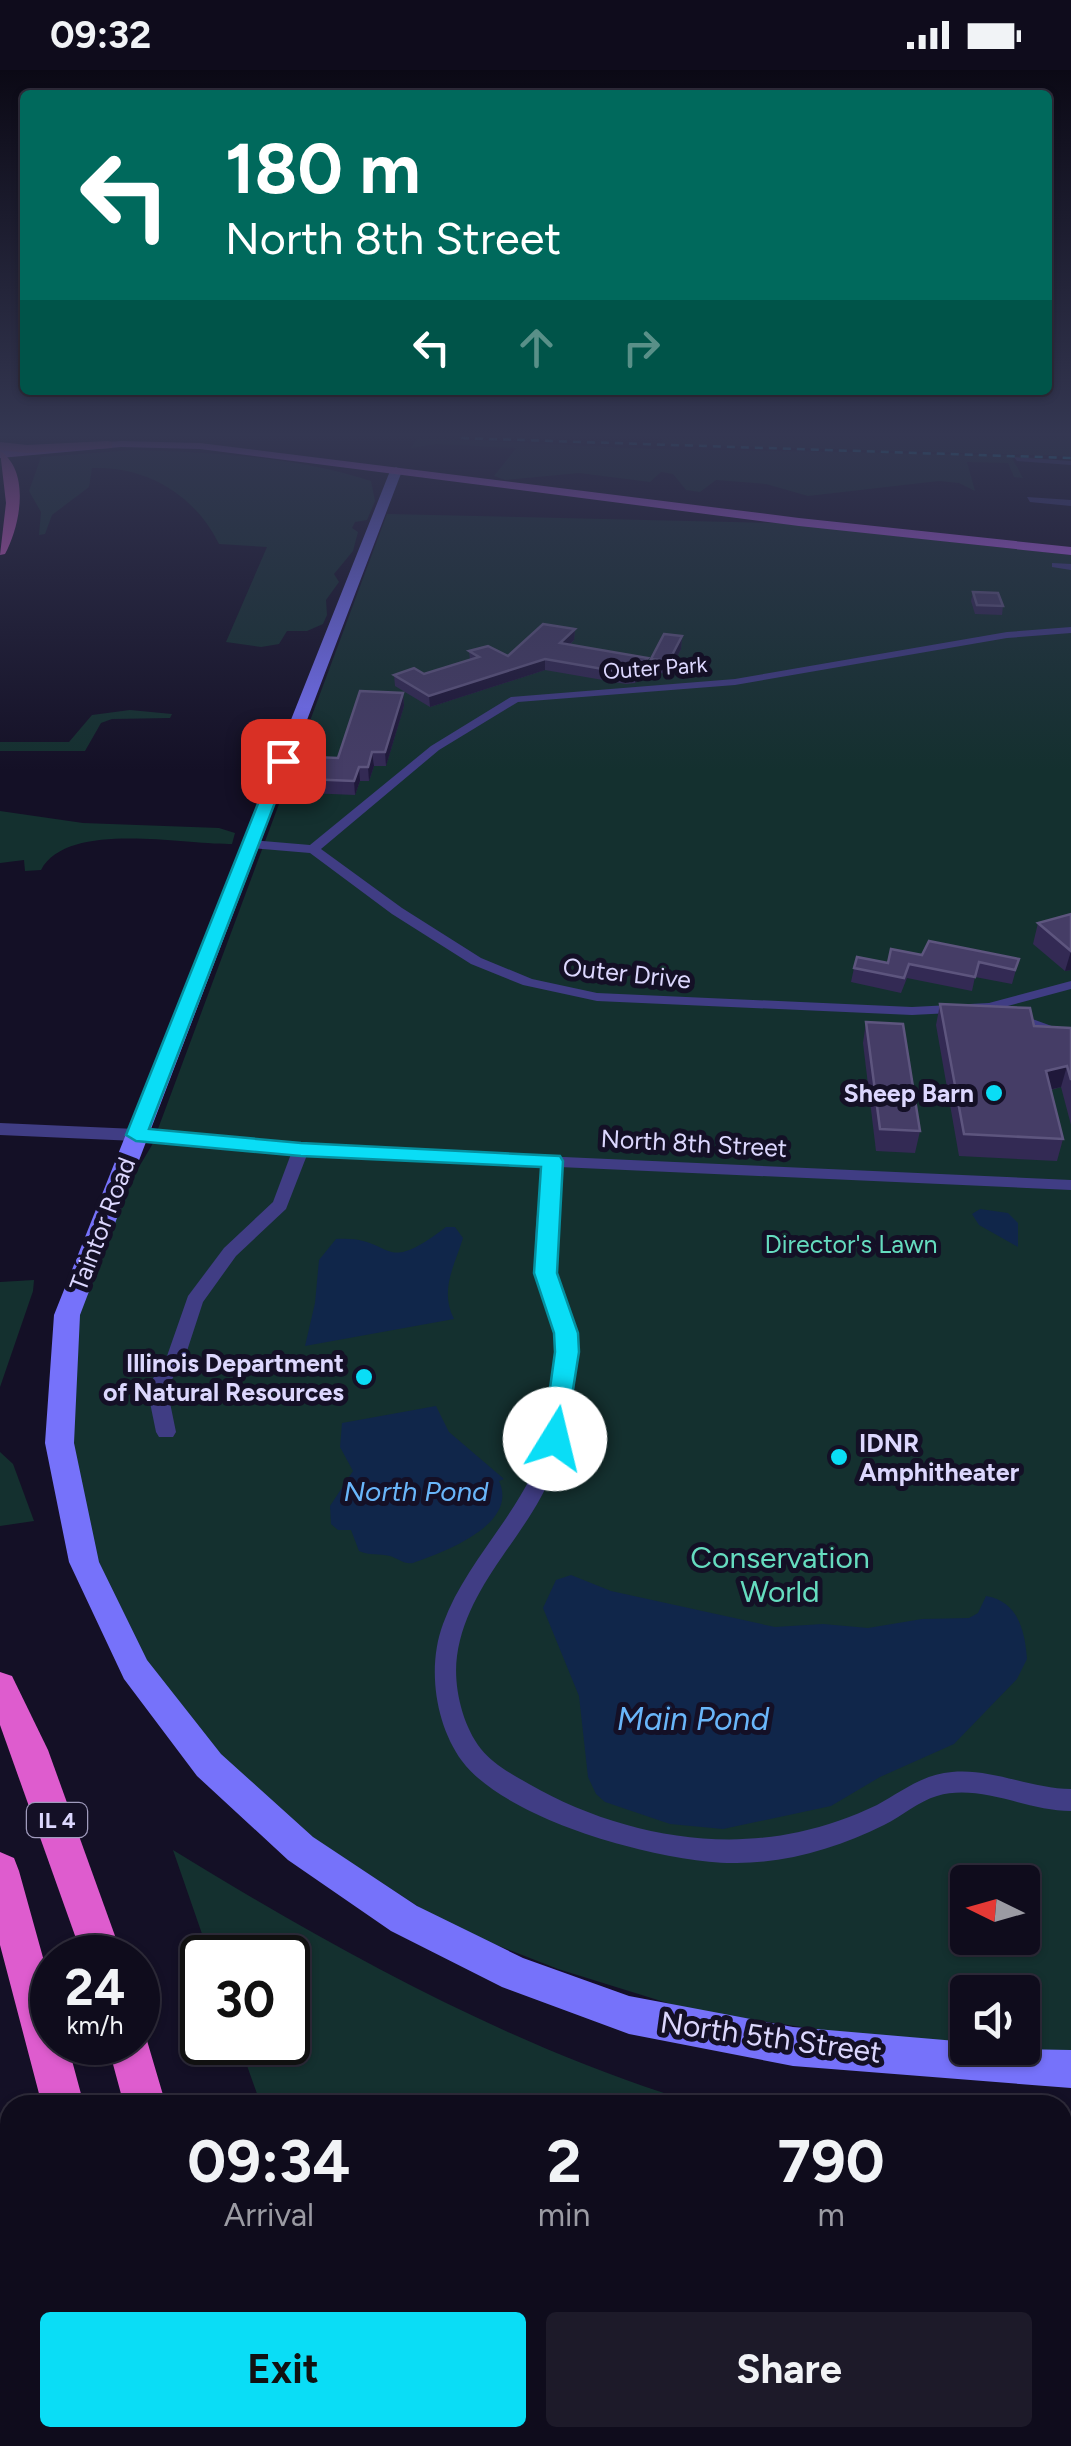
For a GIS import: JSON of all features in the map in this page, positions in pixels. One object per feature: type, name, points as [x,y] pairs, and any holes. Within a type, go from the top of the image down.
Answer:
[{"type":"highway","name":"IL 4","points":[[0,1687],[42,1781],[95,1935]]},
{"type":"highway","points":[[0,1871],[61,2095]]},
{"type":"highway","points":[[134,2065],[142,2095]]},
{"type":"main road","name":"Taintor Road","points":[[73,1544],[57,1472],[54,1410],[62,1340],[75,1291],[366,549]]},
{"type":"main road","name":"North 5th Street","points":[[73,1544],[103,1620],[128,1665],[204,1765],[280,1837],[406,1923],[477,1958],[556,1990],[670,2025],[790,2045],[1071,2069]]},
{"type":"street","points":[[1055,565],[1071,567]]},
{"type":"street","name":"Outer Park","points":[[307,849],[436,748],[515,699],[735,682],[1007,635],[1071,630]]},
{"type":"street","points":[[248,847],[290,852],[307,849]]},
{"type":"street","name":"Outer Drive","points":[[307,849],[452,948],[502,973],[557,990],[661,1002],[912,1010],[989,1007]]},
{"type":"street","points":[[989,1007],[1071,985]]},
{"type":"street","points":[[989,1007],[1071,1038]]},
{"type":"street","points":[[0,1128],[136,1135]]},
{"type":"street","name":"North 8th Street","points":[[136,1135],[301,1150],[1071,1186]]},
{"type":"street","points":[[166,1432],[157,1388],[176,1356],[194,1300],[230,1252],[280,1205],[301,1150]]},
{"type":"street","points":[[552,1161],[546,1273],[566,1333],[560,1412],[548,1466],[453,1624],[446,1659],[448,1690],[467,1748],[479,1763],[524,1792],[569,1814],[689,1850],[766,1850],[828,1837],[880,1816],[938,1784],[980,1784],[1071,1800]]},
{"type":"green space","points":[[266,549],[354,549],[334,574],[339,582],[326,600],[323,624],[307,631],[287,631],[279,644],[261,647],[226,642]]},
{"type":"green space","points":[[374,549],[1015,549],[1071,555],[1071,2052],[1040,2050],[1040,1975],[950,1975],[950,2043],[854,2035],[690,2010],[558,1969],[448,1926],[255,1800],[124,1634],[82,1529],[66,1411],[79,1309],[130,1182],[152,1145]]},
{"type":"green space","points":[[130,710],[172,714],[170,718],[112,719],[101,723],[85,751],[0,751],[0,742],[69,742],[92,715]]},
{"type":"green space","points":[[0,811],[83,823],[219,828],[235,833],[232,844],[100,840],[75,845],[55,855],[41,870],[25,871],[24,860],[0,863]]},
{"type":"green space","points":[[34,1280],[33,1291],[0,1387],[0,1282]]},
{"type":"green space","points":[[0,1452],[13,1464],[34,1521],[0,1526]]},
{"type":"green space","points":[[173,1850],[412,1986],[537,2045],[670,2095],[257,2095],[247,2065],[310,2065],[310,1935],[202,1935]]},
{"type":"water","points":[[980,1209],[1008,1213],[1018,1223],[1018,1247],[979,1225],[972,1214]]},
{"type":"water","points":[[446,1227],[455,1227],[463,1238],[448,1288],[454,1319],[305,1346],[319,1260],[336,1239],[355,1239],[397,1253]]},
{"type":"water","name":"North Pond","points":[[436,1406],[449,1432],[504,1479],[499,1481],[502,1497],[498,1512],[473,1536],[413,1563],[359,1551],[351,1530],[338,1530],[331,1524],[330,1506],[353,1471],[340,1447],[342,1423]]},
{"type":"water","name":"Main Pond","points":[[571,1575],[611,1591],[775,1627],[823,1624],[868,1628],[922,1619],[969,1618],[978,1613],[986,1596],[1013,1611],[1022,1628],[1027,1659],[1017,1679],[954,1744],[880,1777],[831,1806],[723,1829],[670,1824],[605,1802],[588,1777],[579,1696],[543,1608],[556,1580]]},
{"type":"building","points":[[973,592],[998,593],[1003,606],[977,605]]},
{"type":"building","points":[[543,624],[575,629],[560,643],[648,658],[635,672],[626,673],[545,659],[429,696],[394,675],[414,668],[424,674],[479,657],[469,651],[488,646],[508,656]]},
{"type":"building","points":[[664,634],[682,636],[669,661],[651,659]]},
{"type":"building","points":[[360,691],[403,693],[385,752],[372,752],[368,767],[359,767],[354,781],[306,779],[315,757],[338,758]]},
{"type":"building","points":[[1071,914],[1071,951],[1038,923]]},
{"type":"building","points":[[929,941],[1019,959],[1015,970],[979,962],[975,977],[909,964],[904,978],[854,968],[857,957],[888,963],[891,949],[922,955]]},
{"type":"building","name":"Sheep Barn","points":[[940,1004],[1030,1008],[1034,1026],[1071,1028],[1071,1080],[1067,1066],[1046,1071],[1063,1139],[964,1134]]},
{"type":"building","points":[[866,1022],[903,1024],[920,1131],[880,1129]]},
{"type":"place","name":"Sheep Barn","points":[[994,1093]]},
{"type":"place","name":"Illinois Department of Natural Resources","points":[[364,1377]]},
{"type":"place","name":"IDNR Amphitheater","points":[[839,1457]]},
{"type":"route","points":[[283,761],[136,1135],[301,1150],[552,1161],[546,1273],[566,1333],[567,1352],[555,1439]]},
{"type":"park label","name":"Director's Lawn","points":[[851,1244]]},
{"type":"park label","name":"Conservation World","points":[[780,1574]]}]
